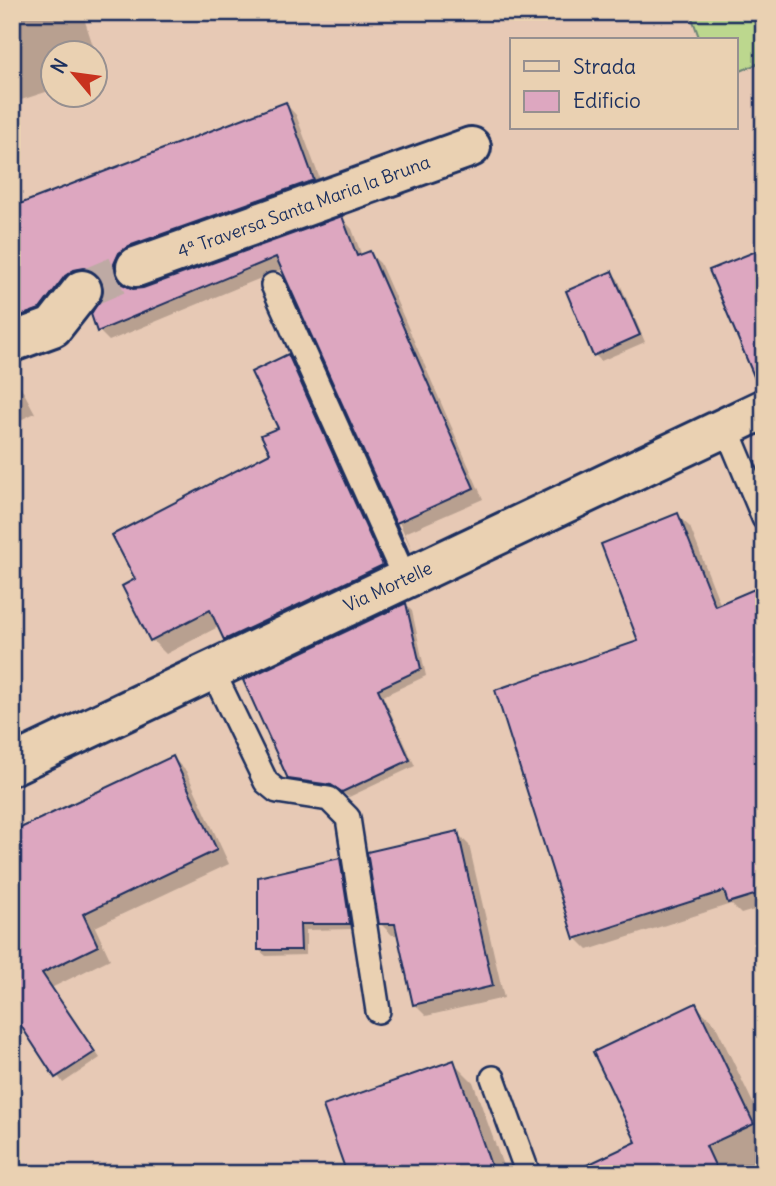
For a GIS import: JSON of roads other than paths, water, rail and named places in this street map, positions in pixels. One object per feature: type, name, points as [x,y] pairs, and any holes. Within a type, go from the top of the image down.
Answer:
[{"type":"street","name":"4ª Traversa Santa Maria la Bruna","points":[[136,267],[471,148]]},
{"type":"street","points":[[12,342],[53,327],[82,290]]},
{"type":"street","name":"Via Mortelle","points":[[12,765],[764,410]]},
{"type":"lane","points":[[274,285],[405,579]]},
{"type":"lane","points":[[726,427],[764,518]]},
{"type":"lane","points":[[212,670],[265,782],[277,791],[329,799],[348,818],[378,1011]]},
{"type":"lane","points":[[493,1078],[528,1174]]},
{"type":"tunnel","points":[[82,290],[136,267]]}]
